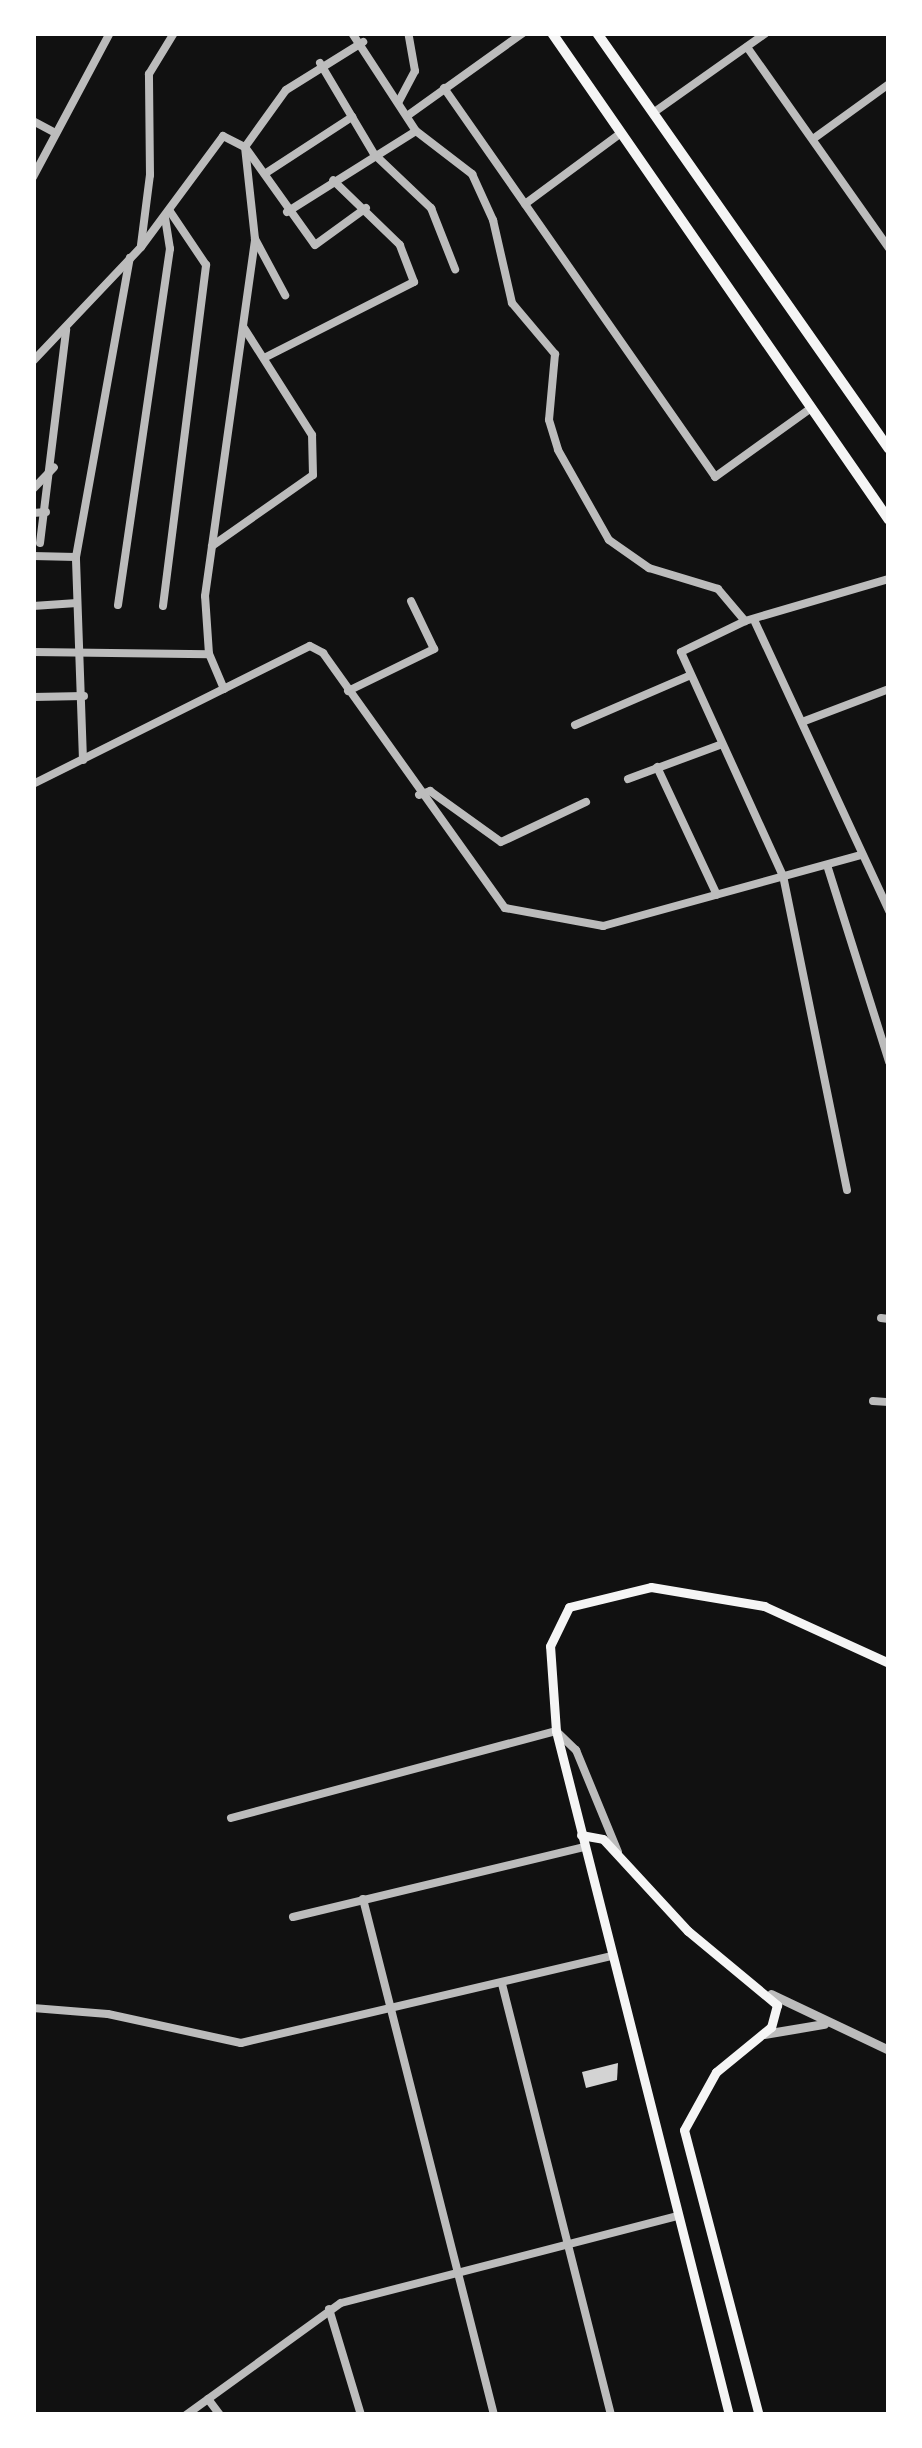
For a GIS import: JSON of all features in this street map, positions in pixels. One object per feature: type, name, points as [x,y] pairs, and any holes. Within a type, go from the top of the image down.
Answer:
[{"type":"main road","points":[[552,33],[889,520]]},
{"type":"main road","points":[[597,33],[889,449]]},
{"type":"main road","points":[[729,2415],[556,1731],[555,1625],[589,1597],[691,1590],[814,1623],[889,1663]]},
{"type":"main road","points":[[581,1835],[618,1852],[688,1931],[771,1994],[778,2012],[762,2035],[716,2072],[684,2130],[759,2415]]},
{"type":"street","points":[[33,176],[110,33]]},
{"type":"street","points":[[141,247],[150,175],[148,74],[174,33]]},
{"type":"street","points":[[352,33],[363,42],[416,130],[462,163],[482,193],[512,303],[555,354],[549,420],[558,450],[609,539],[649,568],[718,589],[750,622],[889,910]]},
{"type":"street","points":[[399,101],[416,71],[408,33]]},
{"type":"street","points":[[407,116],[523,33]]},
{"type":"street","points":[[653,113],[766,33]]},
{"type":"street","points":[[224,689],[209,654],[211,546],[255,239],[245,146],[269,108],[320,63],[363,42]]},
{"type":"street","points":[[747,47],[889,248]]},
{"type":"street","points":[[320,63],[374,154],[431,208],[455,269]]},
{"type":"street","points":[[813,139],[889,84]]},
{"type":"street","points":[[444,88],[715,476],[812,408]]},
{"type":"street","points":[[266,173],[352,117]]},
{"type":"street","points":[[33,121],[56,133]]},
{"type":"street","points":[[287,212],[416,130]]},
{"type":"street","points":[[525,204],[621,134]]},
{"type":"street","points":[[33,362],[141,247],[226,135],[245,146],[287,212],[315,245],[366,208]]},
{"type":"street","points":[[266,357],[414,282],[400,245],[333,180]]},
{"type":"street","points":[[118,605],[170,248],[167,212]]},
{"type":"street","points":[[163,607],[206,265],[167,212]]},
{"type":"street","points":[[255,239],[285,295]]},
{"type":"street","points":[[83,760],[76,557],[130,258]]},
{"type":"street","points":[[211,546],[313,475],[313,435],[243,326]]},
{"type":"street","points":[[40,543],[55,466],[66,328]]},
{"type":"street","points":[[33,489],[55,466]]},
{"type":"street","points":[[33,513],[46,512]]},
{"type":"street","points":[[33,556],[76,557]]},
{"type":"street","points":[[847,1190],[783,876],[681,652],[750,622],[889,579]]},
{"type":"street","points":[[348,691],[434,649],[411,601]]},
{"type":"street","points":[[33,606],[77,603]]},
{"type":"street","points":[[33,784],[310,646],[348,691],[495,901],[511,910],[555,911],[597,926],[861,855]]},
{"type":"street","points":[[33,652],[209,654]]},
{"type":"street","points":[[575,724],[691,676]]},
{"type":"street","points":[[802,722],[889,689]]},
{"type":"street","points":[[33,697],[84,696]]},
{"type":"street","points":[[628,779],[722,743]]},
{"type":"street","points":[[657,766],[716,895]]},
{"type":"street","points":[[419,795],[430,791],[501,842],[586,802]]},
{"type":"street","points":[[827,865],[889,1062]]},
{"type":"street","points":[[873,1401],[889,1402]]},
{"type":"street","points":[[231,1818],[556,1731],[576,1750],[618,1852]]},
{"type":"street","points":[[293,1917],[585,1847]]},
{"type":"street","points":[[363,1899],[494,2415]]},
{"type":"street","points":[[33,2008],[108,2014],[241,2042],[392,2012],[611,1956]]},
{"type":"street","points":[[502,1984],[611,2415]]},
{"type":"street","points":[[771,1994],[889,2050]]},
{"type":"street","points":[[762,2035],[829,2024]]},
{"type":"street","points":[[186,2415],[329,2309],[677,2216]]},
{"type":"street","points":[[329,2309],[361,2415]]},
{"type":"street","points":[[208,2399],[220,2415]]},
{"type":"building","points":[[618,2063],[617,2080],[586,2088],[582,2072]]}]
